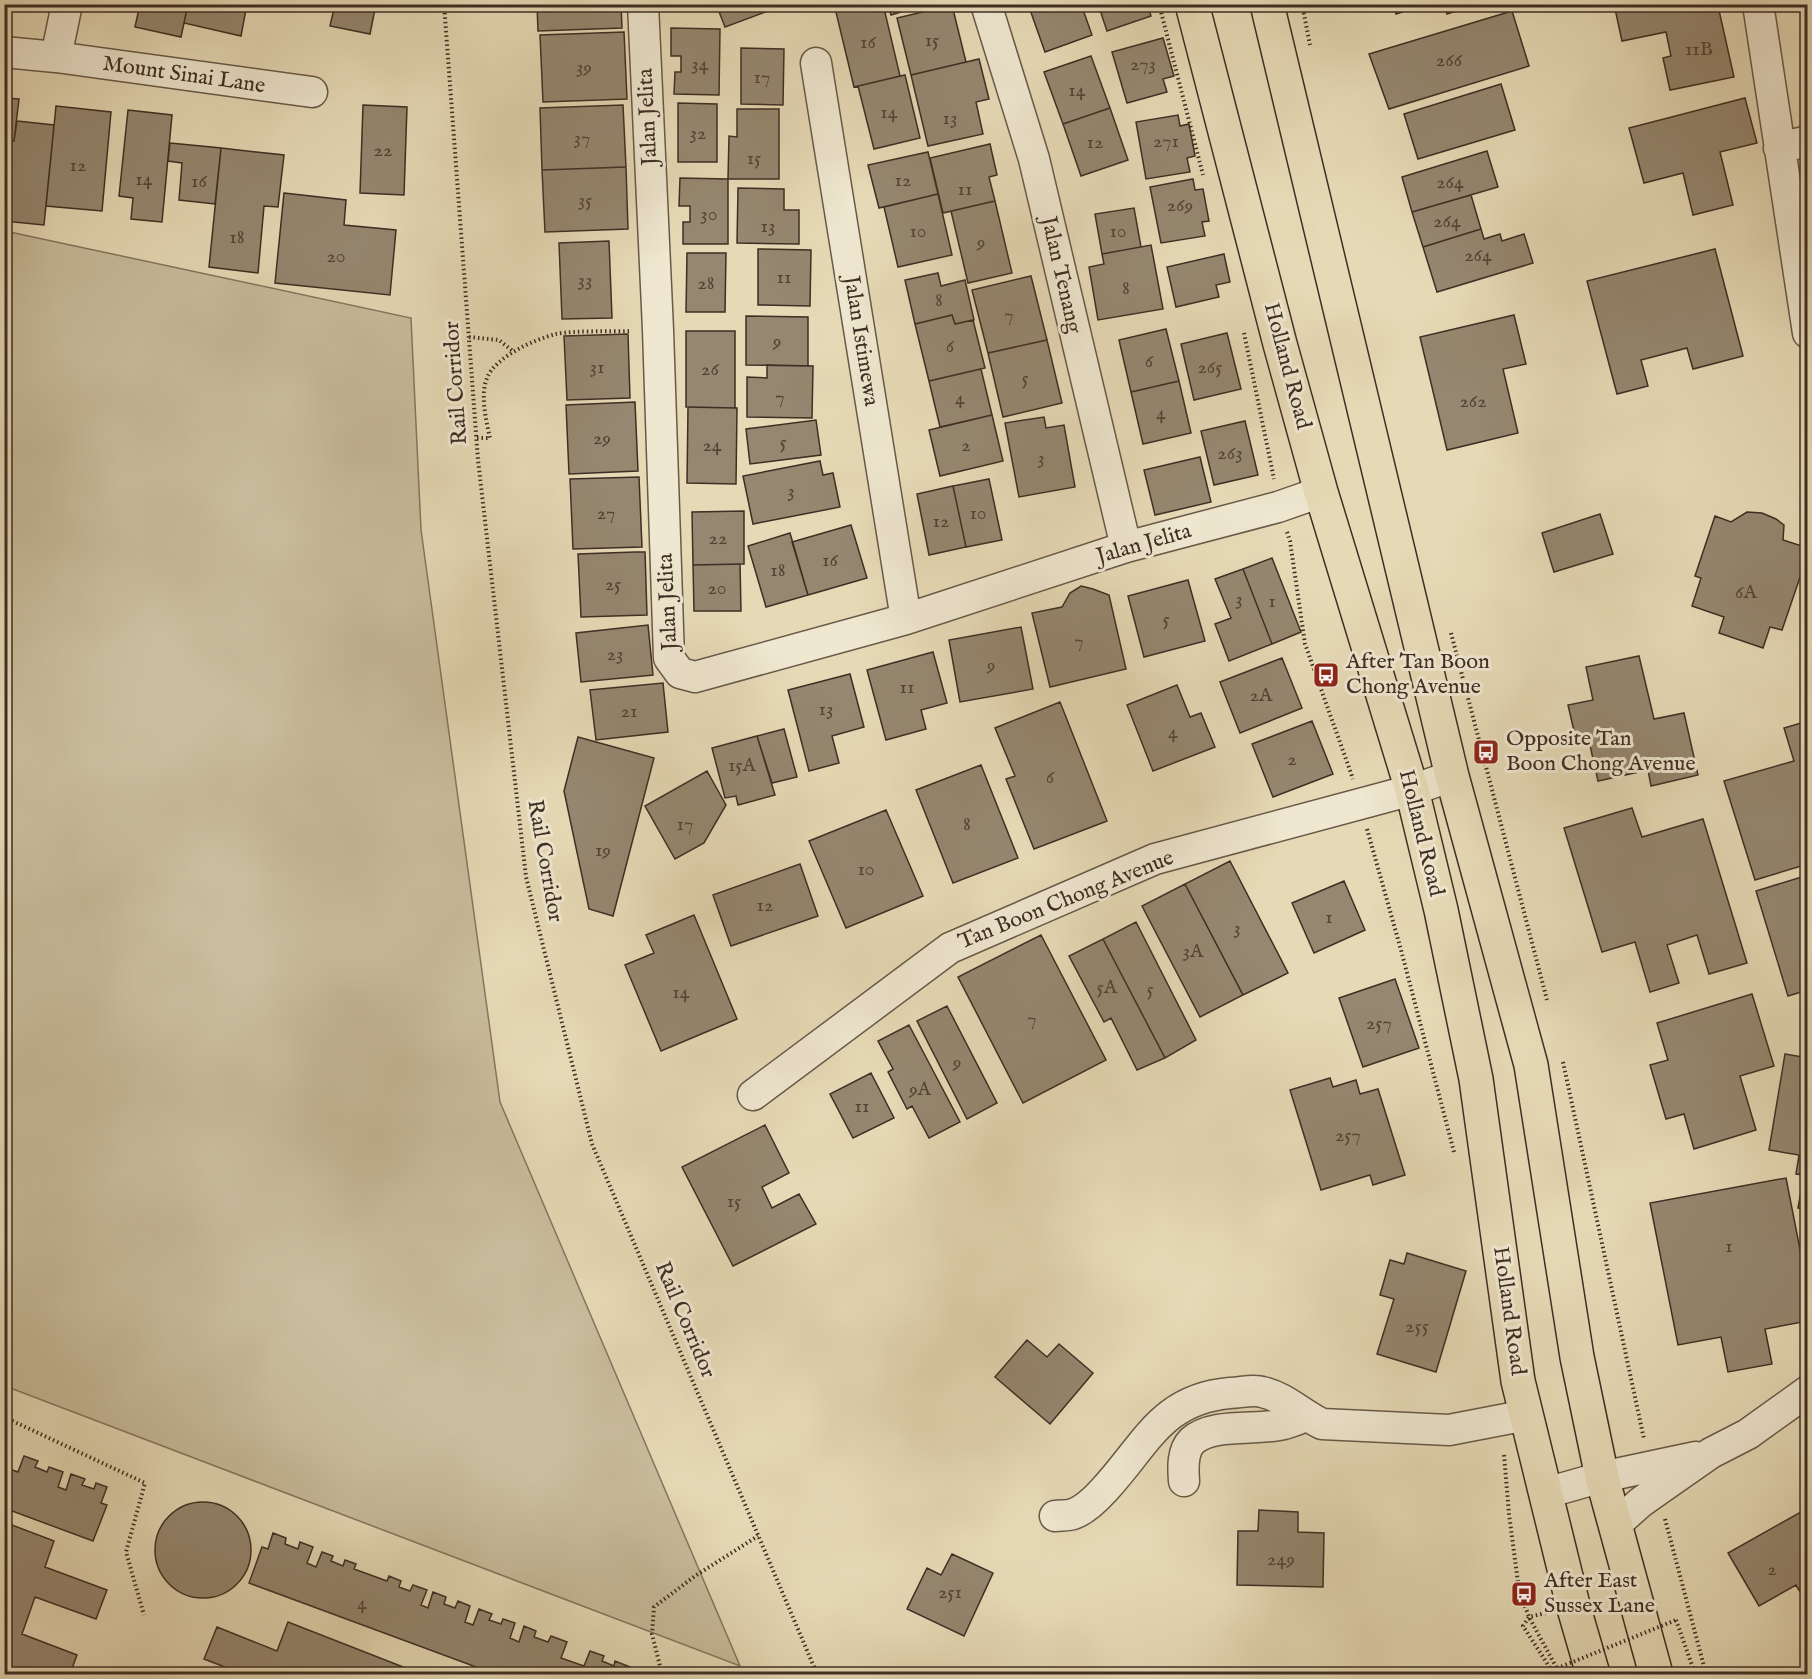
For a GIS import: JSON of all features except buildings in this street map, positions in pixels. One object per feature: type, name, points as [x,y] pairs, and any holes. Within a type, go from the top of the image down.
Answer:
[{"type":"main road","name":"Holland Road","points":[[1192,4],[1280,344],[1321,492],[1412,790],[1441,910],[1476,1079],[1518,1381],[1514,1417],[1546,1493],[1573,1605],[1593,1674]]},
{"type":"main road","name":"Holland Road","points":[[1267,4],[1452,776],[1531,1065],[1577,1357],[1602,1477],[1656,1674]]},
{"type":"street","points":[[56,57],[67,4]]},
{"type":"street","name":"Jalan Jelita","points":[[643,4],[658,330],[669,658],[680,673],[695,677],[906,619],[1126,548],[1278,507],[1321,492]]},
{"type":"street","name":"Jalan Tenang","points":[[986,4],[1034,159],[1126,548]]},
{"type":"street","points":[[1758,4],[1808,333]]},
{"type":"street","name":"Mount Sinai Lane","points":[[4,52],[312,92]]},
{"type":"street","name":"Jalan Istimewa","points":[[816,63],[906,619]]},
{"type":"street","points":[[1779,148],[1808,141]]},
{"type":"street","name":"Tan Boon Chong Avenue","points":[[753,1095],[950,948],[1155,859],[1412,790],[1452,776]]},
{"type":"street","points":[[1055,1516],[1073,1515],[1094,1502],[1164,1418],[1186,1404],[1213,1395],[1260,1391],[1290,1402],[1306,1416],[1322,1424],[1449,1430],[1514,1417]]},
{"type":"street","points":[[1615,1525],[1641,1502],[1711,1453],[1748,1434],[1808,1391]]},
{"type":"street","points":[[1184,1481],[1183,1467],[1186,1451],[1191,1442],[1205,1433],[1283,1424],[1306,1416]]},
{"type":"street","points":[[1546,1493],[1602,1477],[1711,1453]]},
{"type":"path","name":"Rail Corridor","points":[[444,4],[477,438],[526,877],[592,1144],[817,1674]]},
{"type":"path","points":[[1159,4],[1203,176]]},
{"type":"path","points":[[1243,327],[1278,507],[1290,541],[1305,644],[1356,785],[1454,1153]]},
{"type":"path","points":[[477,438],[490,438],[486,418],[486,380],[492,367],[514,352],[554,335],[658,330]]},
{"type":"path","points":[[469,337],[499,340],[514,352]]},
{"type":"path","points":[[4,1417],[144,1483],[126,1552],[144,1615]]},
{"type":"path","points":[[1514,1417],[1509,1514],[1519,1590],[1529,1617],[1560,1674]]},
{"type":"path","points":[[662,1674],[651,1634],[654,1607],[695,1576],[758,1536]]},
{"type":"path","points":[[1529,1617],[1523,1626],[1554,1672],[1676,1620],[1695,1674]]},
{"type":"shaded area","points":[[5,231],[411,318],[421,530],[500,1102],[740,1666],[5,1386]]},
{"type":"place","name":"After Tan Boon Chong Avenue","points":[[1326,675]]},
{"type":"place","name":"Opposite Tan Boon Chong Avenue","points":[[1486,752]]},
{"type":"place","name":"After East Sussex Lane","points":[[1524,1594]]}]
